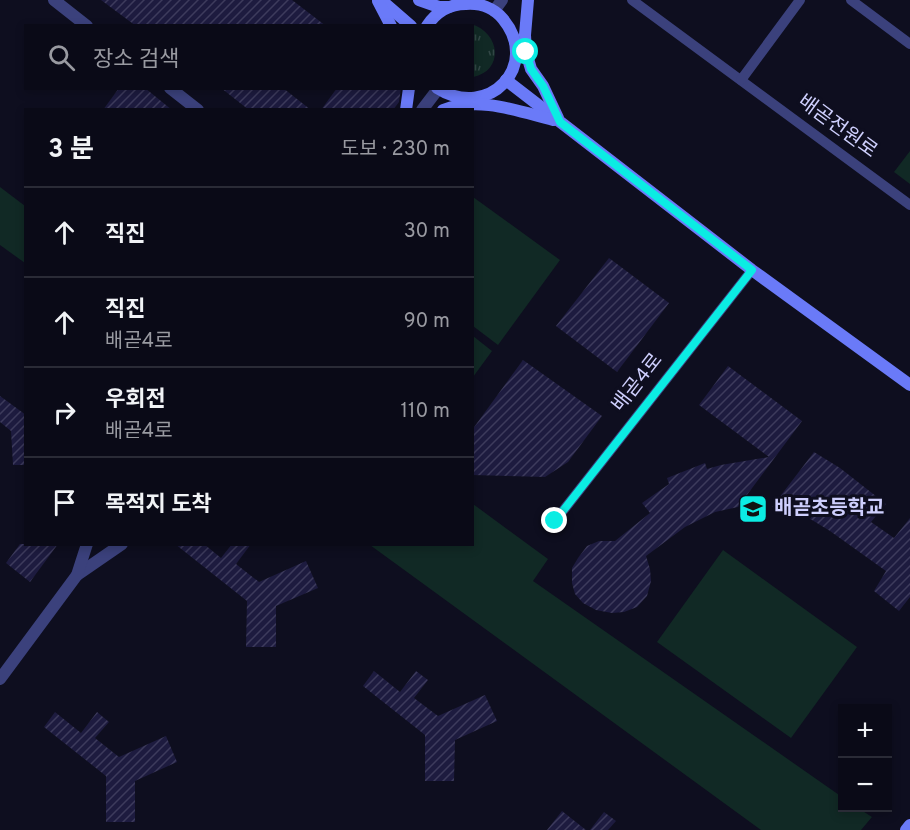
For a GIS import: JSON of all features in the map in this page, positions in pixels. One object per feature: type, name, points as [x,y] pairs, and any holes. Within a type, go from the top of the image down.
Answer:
[{"type":"main road","points":[[379,0],[391,24]]},
{"type":"main road","points":[[379,0],[409,24]]},
{"type":"main road","points":[[419,0],[440,7],[450,7]]},
{"type":"main road","points":[[528,0],[526,52],[531,69],[543,86],[560,122]]},
{"type":"main road","points":[[428,24],[450,7],[473,3],[494,11],[510,27],[515,41],[516,58],[510,74],[500,87],[486,96],[469,99],[452,97],[439,90]]},
{"type":"main road","points":[[506,80],[752,270],[910,385]]},
{"type":"main road","points":[[406,108],[409,90]]},
{"type":"main road","points":[[449,108],[461,104],[503,106],[560,122]]},
{"type":"main road","points":[[906,830],[910,825]]},
{"type":"street","points":[[54,0],[84,24]]},
{"type":"street","points":[[494,11],[502,0]]},
{"type":"street","points":[[173,90],[195,108]]},
{"type":"street","points":[[423,108],[436,90]]},
{"type":"street","points":[[0,679],[77,575],[86,546]]},
{"type":"street","points":[[77,575],[119,546]]},
{"type":"lane","name":"배곧전원로","points":[[632,0],[910,205]]},
{"type":"lane","points":[[741,80],[800,0]]},
{"type":"lane","points":[[851,0],[910,44]]},
{"type":"lane","name":"배곧4로","points":[[555,521],[752,270]]},
{"type":"green space","points":[[474,26],[488,35],[495,52],[490,67],[474,77]]},
{"type":"green space","points":[[910,151],[910,184],[894,172]]},
{"type":"green space","points":[[0,187],[24,205],[24,262],[0,245]]},
{"type":"green space","points":[[474,198],[560,260],[498,345],[474,327]]},
{"type":"green space","points":[[474,337],[492,351],[474,376]]},
{"type":"green space","points":[[474,505],[548,559],[533,581],[838,794],[838,812],[864,812],[872,817],[861,830],[761,830],[371,546],[474,546]]},
{"type":"green space","points":[[723,550],[857,647],[791,738],[657,642]]},
{"type":"building","points":[[101,0],[292,0],[323,24],[133,24]]},
{"type":"building","points":[[118,90],[147,90],[170,108],[104,108]]},
{"type":"building","points":[[224,90],[286,90],[308,108],[246,108]]},
{"type":"building","points":[[336,90],[401,90],[399,102],[394,108],[322,108]]},
{"type":"building","points":[[609,258],[669,303],[617,372],[556,326]]},
{"type":"building","points":[[523,360],[602,416],[568,462],[545,477],[474,475],[474,427]]},
{"type":"building","points":[[728,366],[802,421],[738,507],[715,512],[685,527],[646,556],[651,581],[647,596],[637,607],[624,612],[612,613],[596,610],[583,603],[575,594],[572,583],[572,568],[578,558],[587,546],[599,541],[615,541],[650,513],[642,503],[669,484],[667,478],[705,463],[707,469],[769,457],[699,405]]},
{"type":"building","points":[[0,396],[24,414],[24,465],[13,465],[11,431],[0,422]]},
{"type":"building","points":[[814,452],[840,468],[886,504],[871,522],[894,538],[910,518],[910,597],[899,611],[874,591],[886,571],[812,520],[794,512],[772,507]]},
{"type":"building","points":[[20,544],[57,546],[30,582],[6,563]]},
{"type":"building","points":[[178,546],[206,546],[221,558],[230,546],[250,546],[236,564],[259,582],[306,561],[318,588],[276,606],[276,647],[246,647],[247,601]]},
{"type":"building","points":[[374,671],[400,692],[416,671],[428,680],[414,698],[438,716],[485,695],[497,721],[455,740],[454,781],[425,781],[425,735],[363,686]]},
{"type":"building","points":[[55,712],[81,733],[97,712],[109,722],[95,738],[119,757],[166,736],[177,762],[135,781],[135,822],[106,822],[106,776],[44,727]]},
{"type":"building","points":[[562,811],[586,830],[547,830]]},
{"type":"building","points":[[604,812],[616,821],[608,830],[590,830]]},
{"type":"place","name":"배곧초등학교","points":[[753,509]]},
{"type":"route","points":[[526,52],[531,69],[543,86],[560,122],[752,270],[555,521]]}]
